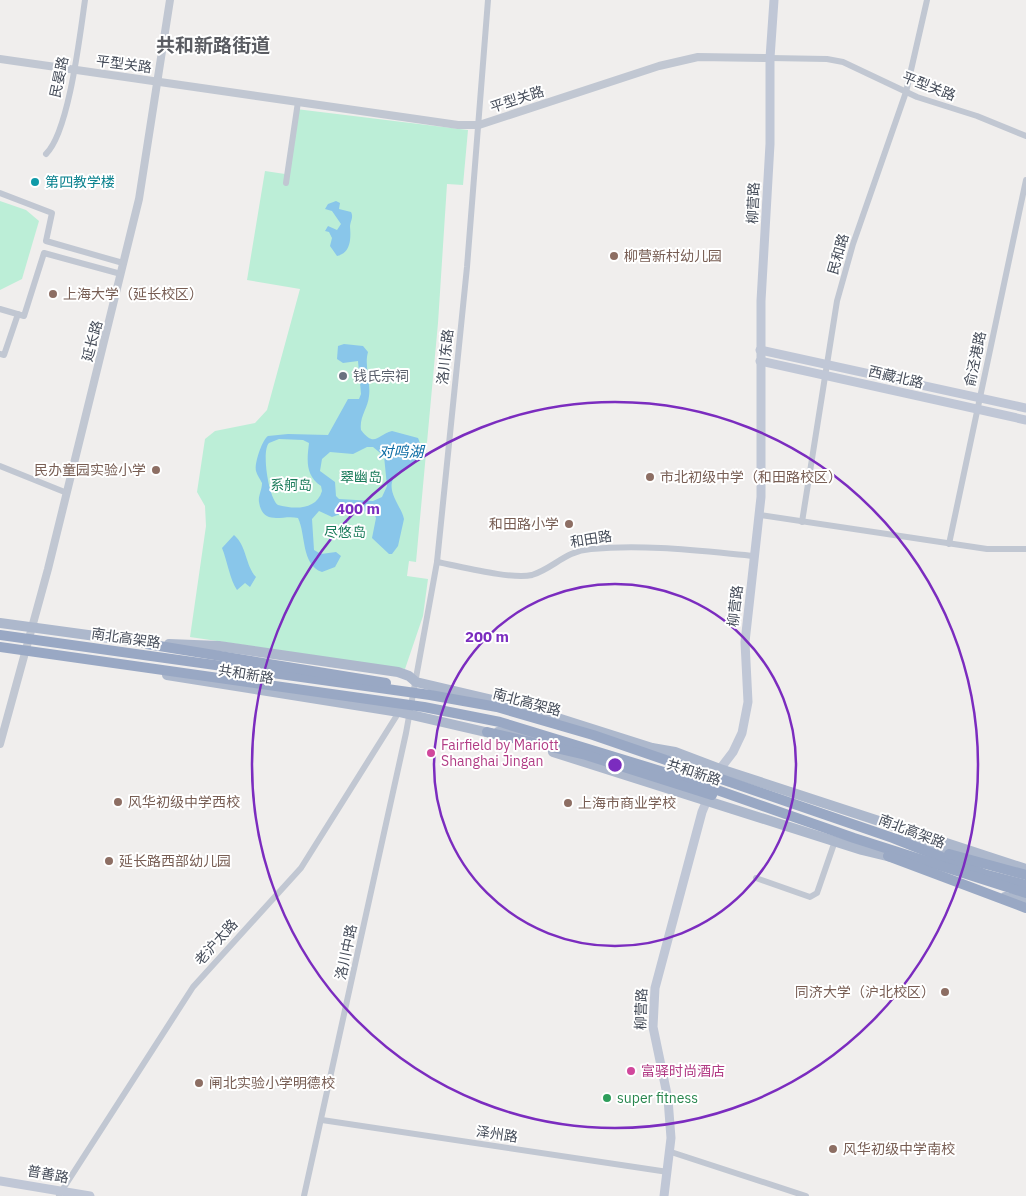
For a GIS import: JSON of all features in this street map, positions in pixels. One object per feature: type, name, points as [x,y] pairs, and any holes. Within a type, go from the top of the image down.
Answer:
[{"type":"highway","name":"南北高架路","points":[[0,635],[430,695],[497,707],[584,732],[893,838],[984,874],[1026,885]]},
{"type":"highway","points":[[147,644],[378,681],[430,695]]},
{"type":"highway","name":"南北高架路","points":[[0,647],[459,713],[590,748],[985,882],[1026,894]]},
{"type":"highway","points":[[487,732],[586,755],[699,791],[754,803]]},
{"type":"highway","points":[[788,815],[877,852],[1026,908]]},
{"type":"highway","points":[[893,838],[1026,877]]},
{"type":"main road","name":"柳营路","points":[[664,1196],[671,1152],[670,1112],[656,1045],[652,1008],[659,967],[708,795],[719,771],[733,752],[742,733],[748,702],[745,642],[760,515],[762,478],[760,350],[771,130],[770,58],[774,0]]},
{"type":"main road","name":"西藏北路","points":[[760,350],[1026,408]]},
{"type":"main road","name":"西藏北路","points":[[760,361],[1026,420]]},
{"type":"main road","name":"共和新路","points":[[0,623],[147,644],[219,646],[299,656],[398,672],[409,676],[416,682],[526,708],[652,748],[967,860],[1026,877]]},
{"type":"main road","name":"共和新路","points":[[147,644],[210,661],[408,687],[416,682]]},
{"type":"main road","name":"共和新路","points":[[0,651],[399,712],[487,732],[518,733],[560,744],[888,855],[973,890],[1026,901]]},
{"type":"main road","name":"共和新路","points":[[719,771],[1026,869]]},
{"type":"main road","name":"共和新路","points":[[708,795],[835,841],[862,850],[888,855]]},
{"type":"main road","points":[[957,848],[967,860]]},
{"type":"main road","name":"普善路","points":[[0,1180],[61,1194]]},
{"type":"main road","name":"普善路","points":[[0,1186],[90,1196]]},
{"type":"street","name":"民晏路","points":[[46,154],[57,140],[74,71],[86,0]]},
{"type":"street","name":"延长路","points":[[0,744],[67,492],[139,199],[170,0]]},
{"type":"street","name":"洛川东路","points":[[410,714],[437,562],[467,268],[488,0]]},
{"type":"street","name":"民和路","points":[[802,522],[835,311],[851,250],[906,92],[927,0]]},
{"type":"street","name":"平型关路","points":[[0,59],[458,125],[479,125],[659,66],[698,57],[827,59],[843,62],[906,92],[977,116],[1026,136]]},
{"type":"street","points":[[286,183],[298,102]]},
{"type":"street","name":"俞泾港路","points":[[949,544],[976,409],[980,398],[1026,180]]},
{"type":"street","points":[[0,193],[52,213],[44,253],[24,316],[0,309]]},
{"type":"street","points":[[46,241],[123,263]]},
{"type":"street","points":[[44,253],[120,274]]},
{"type":"street","points":[[0,354],[4,355],[18,314]]},
{"type":"street","points":[[0,466],[67,492]]},
{"type":"street","points":[[760,515],[949,544],[995,550],[1026,550]]},
{"type":"street","name":"和田路","points":[[437,562],[524,576],[541,570],[564,556],[590,549],[643,546],[755,556]]},
{"type":"street","name":"老沪太路","points":[[61,1194],[194,987],[301,868],[399,712]]},
{"type":"street","name":"洛川中路","points":[[304,1196],[410,714]]},
{"type":"street","points":[[756,878],[810,897],[817,893],[835,841]]},
{"type":"street","name":"泽州路","points":[[322,1120],[668,1172]]},
{"type":"street","points":[[671,1152],[806,1196]]},
{"type":"green space","points":[[296,109],[468,130],[463,185],[447,184],[438,323],[416,562],[409,561],[407,576],[428,579],[423,616],[405,669],[190,637],[206,526],[205,506],[197,492],[205,439],[215,431],[255,423],[267,410],[300,289],[247,280],[265,171],[285,174]]},
{"type":"green space","points":[[0,201],[26,210],[39,221],[22,279],[0,290]]},
{"type":"water","points":[[336,201],[340,203],[339,209],[351,212],[352,216],[348,248],[337,256],[330,246],[332,238],[329,232],[325,231],[328,226],[337,230],[341,224],[332,211],[325,209],[328,204]]},
{"type":"water","name":"对鸣湖","points":[[344,344],[363,346],[368,352],[369,396],[361,421],[361,430],[373,439],[392,431],[418,438],[420,449],[417,459],[409,467],[399,471],[394,477],[392,484],[394,496],[404,519],[398,546],[392,554],[389,554],[372,538],[376,518],[373,511],[346,512],[332,517],[319,511],[312,519],[314,550],[321,554],[336,552],[341,556],[335,567],[322,572],[315,568],[307,556],[298,518],[269,517],[261,510],[259,500],[262,483],[256,468],[261,447],[268,436],[288,434],[328,435],[348,399],[359,399],[361,394],[358,361],[343,363],[337,359],[338,346]],"holes":[[[279,439],[303,440],[309,443],[308,467],[312,477],[321,486],[322,491],[315,502],[297,508],[278,505],[275,501],[267,475],[266,455],[269,443]],[[367,447],[373,447],[384,456],[387,486],[382,497],[373,501],[339,499],[336,496],[335,482],[320,471],[322,459],[330,452],[353,454]]]},
{"type":"water","points":[[234,535],[238,539],[256,577],[250,587],[245,583],[237,590],[232,581],[222,548]]},
{"type":"place","name":"第四教学楼","points":[[35,182]]},
{"type":"place","name":"柳营新村幼儿园","points":[[614,256]]},
{"type":"place","name":"上海大学（延长校区）","points":[[53,294]]},
{"type":"place","name":"钱氏宗祠","points":[[343,376]]},
{"type":"place","name":"民办童园实验小学","points":[[156,470]]},
{"type":"place","name":"市北初级中学（和田路校区）","points":[[650,477]]},
{"type":"place","name":"和田路小学","points":[[569,524]]},
{"type":"place","name":"Fairfield by Mariott Shanghai Jingan","points":[[431,753]]},
{"type":"place","name":"风华初级中学西校","points":[[118,802]]},
{"type":"place","name":"上海市商业学校","points":[[568,803]]},
{"type":"place","name":"延长路西部幼儿园","points":[[109,861]]},
{"type":"place","name":"同济大学（沪北校区）","points":[[945,992]]},
{"type":"place","name":"富驿时尚酒店","points":[[631,1071]]},
{"type":"place","name":"闸北实验小学明德校","points":[[199,1083]]},
{"type":"place","name":"super fitness","points":[[607,1098]]},
{"type":"place","name":"风华初级中学南校","points":[[833,1149]]},
{"type":"district","name":"共和新路街道","points":[[213,45]]},
{"type":"park label","name":"翠幽岛","points":[[361,477]]},
{"type":"park label","name":"系舸岛","points":[[291,485]]},
{"type":"park label","name":"尽悠岛","points":[[345,532]]}]
